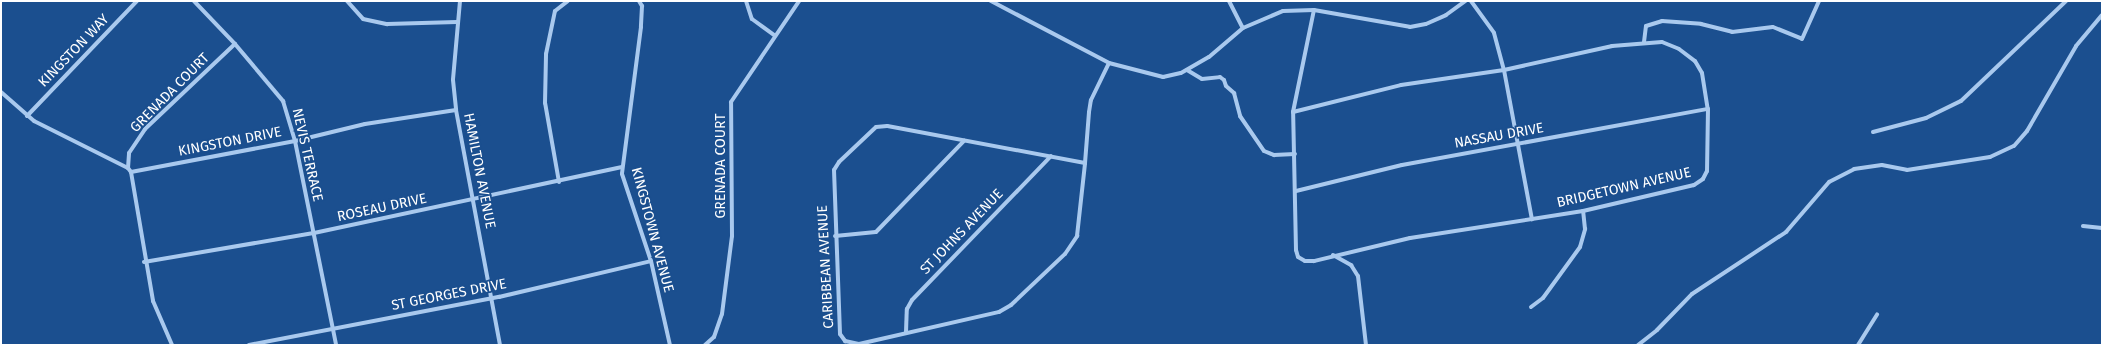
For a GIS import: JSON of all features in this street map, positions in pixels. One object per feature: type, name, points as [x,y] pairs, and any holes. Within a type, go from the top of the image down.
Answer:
[{"type":"street","name":"KINGSTON WAY","points":[[27,116],[137,1]]},
{"type":"street","name":"NEVIS TERRACE","points":[[194,1],[235,44],[283,101],[295,141],[336,345]]},
{"type":"street","points":[[347,1],[363,19],[387,24],[458,22]]},
{"type":"street","name":"HAMILTON AVENUE","points":[[460,1],[452,80],[472,201],[500,345]]},
{"type":"street","points":[[559,182],[545,103],[546,54],[555,11],[568,1]]},
{"type":"street","name":"KINGSTOWN AVENUE","points":[[639,1],[642,6],[641,27],[622,167],[651,261],[670,345]]},
{"type":"street","points":[[746,1],[752,19],[774,35]]},
{"type":"street","name":"GRENADA COURT","points":[[705,345],[714,336],[722,314],[732,236],[731,102],[774,35],[799,1]]},
{"type":"street","points":[[991,1],[1109,63],[1163,76],[1187,70],[1209,57],[1243,28],[1283,11],[1314,10],[1410,27],[1426,24],[1446,15],[1465,1]]},
{"type":"street","points":[[1229,1],[1243,28]]},
{"type":"street","points":[[1471,1],[1494,33],[1504,70],[1532,219]]},
{"type":"street","points":[[1644,42],[1646,26],[1662,21],[1701,24],[1732,32],[1773,27],[1802,39],[1819,1]]},
{"type":"street","points":[[1873,132],[1926,118],[1961,101],[2066,1]]},
{"type":"street","points":[[1296,191],[1294,112],[1314,10]]},
{"type":"street","points":[[1638,345],[1658,330],[1692,294],[1786,232],[1829,182],[1854,169],[1882,165],[1914,169],[1990,157],[2014,146],[2027,131],[2076,46],[2102,15]]},
{"type":"street","name":"BRIDGETOWN AVENUE","points":[[1294,112],[1401,85],[1504,70],[1612,46],[1644,42],[1662,42],[1679,49],[1695,61],[1702,73],[1708,109],[1707,171],[1703,179],[1694,185],[1583,211],[1398,240],[1333,255],[1314,261],[1305,261],[1298,257],[1296,250],[1296,191]]},
{"type":"street","name":"GRENADA COURT","points":[[172,345],[153,301],[144,262],[130,170],[129,153],[145,129],[235,44]]},
{"type":"street","name":"CARIBBEAN AVENUE","points":[[1085,163],[887,126],[876,127],[839,162],[834,170],[838,325],[844,340],[859,344],[906,332],[999,312],[1011,305],[1065,254],[1077,236],[1085,163],[1091,100],[1109,63]]},
{"type":"street","points":[[1187,70],[1202,80],[1220,77],[1224,80],[1226,86],[1234,93],[1240,116],[1264,151],[1274,155],[1295,154]]},
{"type":"street","points":[[1,92],[27,116],[130,170]]},
{"type":"street","name":"NASSAU DRIVE","points":[[1296,191],[1402,165],[1518,145],[1708,109]]},
{"type":"street","name":"KINGSTON DRIVE","points":[[130,170],[295,141],[365,124],[456,110]]},
{"type":"street","points":[[835,236],[876,232],[964,141]]},
{"type":"street","name":"ST JOHNS AVENUE","points":[[906,332],[907,309],[912,300],[1051,156]]},
{"type":"street","name":"ROSEAU DRIVE","points":[[144,262],[314,233],[472,201],[622,167]]},
{"type":"street","points":[[1531,306],[1543,298],[1580,247],[1585,229],[1583,211]]},
{"type":"street","points":[[2083,226],[2102,228]]},
{"type":"street","points":[[1333,255],[1351,264],[1358,276],[1366,345]]},
{"type":"street","name":"ST GEORGES DRIVE","points":[[249,345],[491,299],[651,261]]},
{"type":"street","points":[[1858,345],[1877,315]]}]
